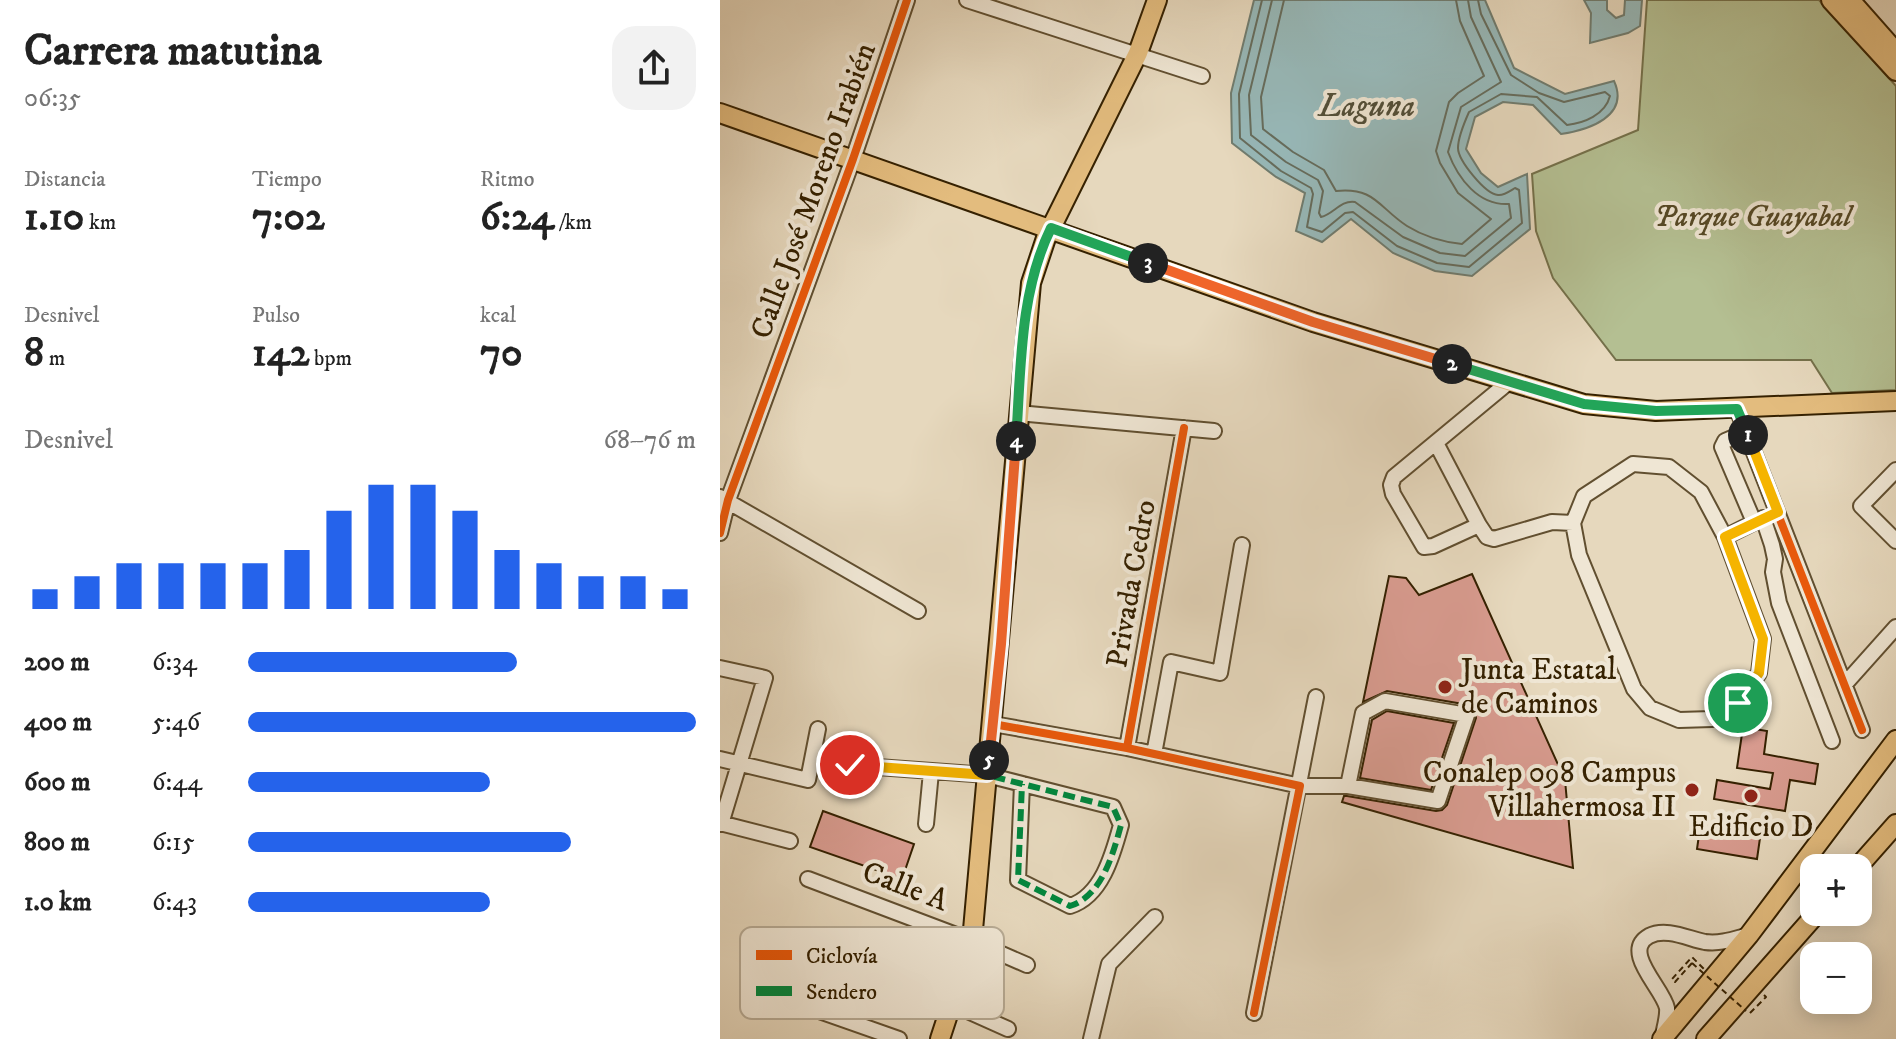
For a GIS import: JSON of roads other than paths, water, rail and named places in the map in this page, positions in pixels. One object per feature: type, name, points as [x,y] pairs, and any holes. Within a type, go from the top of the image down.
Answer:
[{"type":"main road","points":[[973,927],[1029,296],[1038,259],[1051,228],[1138,53],[1157,0]]},
{"type":"main road","points":[[1831,0],[1896,71]]},
{"type":"main road","points":[[1850,0],[1896,52]]},
{"type":"main road","points":[[720,113],[1313,322],[1584,404],[1656,411],[1896,401]]},
{"type":"main road","points":[[1662,1039],[1749,935],[1896,740]]},
{"type":"main road","points":[[1826,835],[1896,757]]},
{"type":"main road","points":[[1869,854],[1896,824]]},
{"type":"main road","points":[[1706,1039],[1806,926]]},
{"type":"main road","points":[[940,1039],[947,1019]]},
{"type":"street","name":"Calle José Moreno Irabién","points":[[720,533],[724,498],[853,159],[907,0]]},
{"type":"street","points":[[967,0],[1202,76]]},
{"type":"street","points":[[1479,525],[1433,546],[1424,547],[1393,494],[1391,485],[1394,477],[1510,381]]},
{"type":"street","points":[[1737,409],[1862,730]]},
{"type":"street","points":[[1018,413],[1214,431]]},
{"type":"street","name":"Privada Cedro","points":[[1127,748],[1184,428]]},
{"type":"street","points":[[1746,432],[1731,438],[1722,447],[1772,545],[1779,603],[1832,741]]},
{"type":"street","points":[[1436,443],[1487,537],[1494,539],[1552,522],[1573,523]]},
{"type":"street","points":[[1633,464],[1669,467],[1701,492],[1725,537],[1763,639],[1759,673],[1738,703],[1712,719],[1679,720],[1650,708],[1634,689],[1579,555],[1573,523],[1584,496],[1633,464]]},
{"type":"street","points":[[1896,470],[1861,506],[1896,541]]},
{"type":"street","points":[[724,498],[918,611]]},
{"type":"street","points":[[1725,537],[1778,512]]},
{"type":"street","points":[[1154,754],[1171,662],[1220,673],[1242,545]]},
{"type":"street","points":[[1845,684],[1896,627]]},
{"type":"street","points":[[720,668],[765,678],[720,824],[790,841]]},
{"type":"street","points":[[1254,1013],[1316,697]]},
{"type":"street","points":[[993,724],[1127,748],[1300,786],[1348,786],[1438,801],[1467,715],[1385,701],[1363,713],[1348,786]]},
{"type":"street","points":[[720,759],[808,780],[818,729]]},
{"type":"street","points":[[850,765],[987,775],[1113,807],[1121,825],[1113,855],[1100,880],[1083,902],[1070,906],[1018,880],[1022,784]]},
{"type":"street","points":[[926,824],[931,772]]},
{"type":"street","name":"Calle A","points":[[808,879],[935,927]]},
{"type":"street","points":[[1091,1039],[1109,964],[1155,917]]},
{"type":"street","points":[[1662,1039],[1667,1009],[1663,996],[1640,960],[1641,945],[1650,936],[1665,933],[1704,942],[1722,942],[1749,935]]},
{"type":"street","name":"Calle A","points":[[1004,955],[1027,965]]},
{"type":"street","points":[[842,1019],[899,1039]]},
{"type":"street","points":[[990,1019],[1008,1029]]},
{"type":"water","name":"Laguna","points":[[1254,0],[1485,0],[1514,68],[1565,94],[1614,81],[1616,103],[1612,112],[1594,125],[1561,134],[1533,105],[1503,102],[1475,117],[1466,149],[1481,173],[1498,187],[1527,174],[1530,229],[1472,276],[1435,271],[1393,253],[1351,219],[1322,242],[1296,231],[1305,193],[1276,177],[1232,143],[1231,93]]},
{"type":"water","points":[[1584,0],[1607,0],[1607,10],[1616,18],[1624,15],[1625,0],[1642,0],[1640,26],[1628,33],[1590,43],[1591,13]]},
{"type":"place","name":"Junta Estatal de Caminos","points":[[1445,687]]},
{"type":"place","name":"Conalep 098 Campus Villahermosa II","points":[[1692,790]]},
{"type":"place","name":"Edificio D","points":[[1751,796]]},
{"type":"park label","name":"Parque Guayabal","points":[[1753,217]]}]
